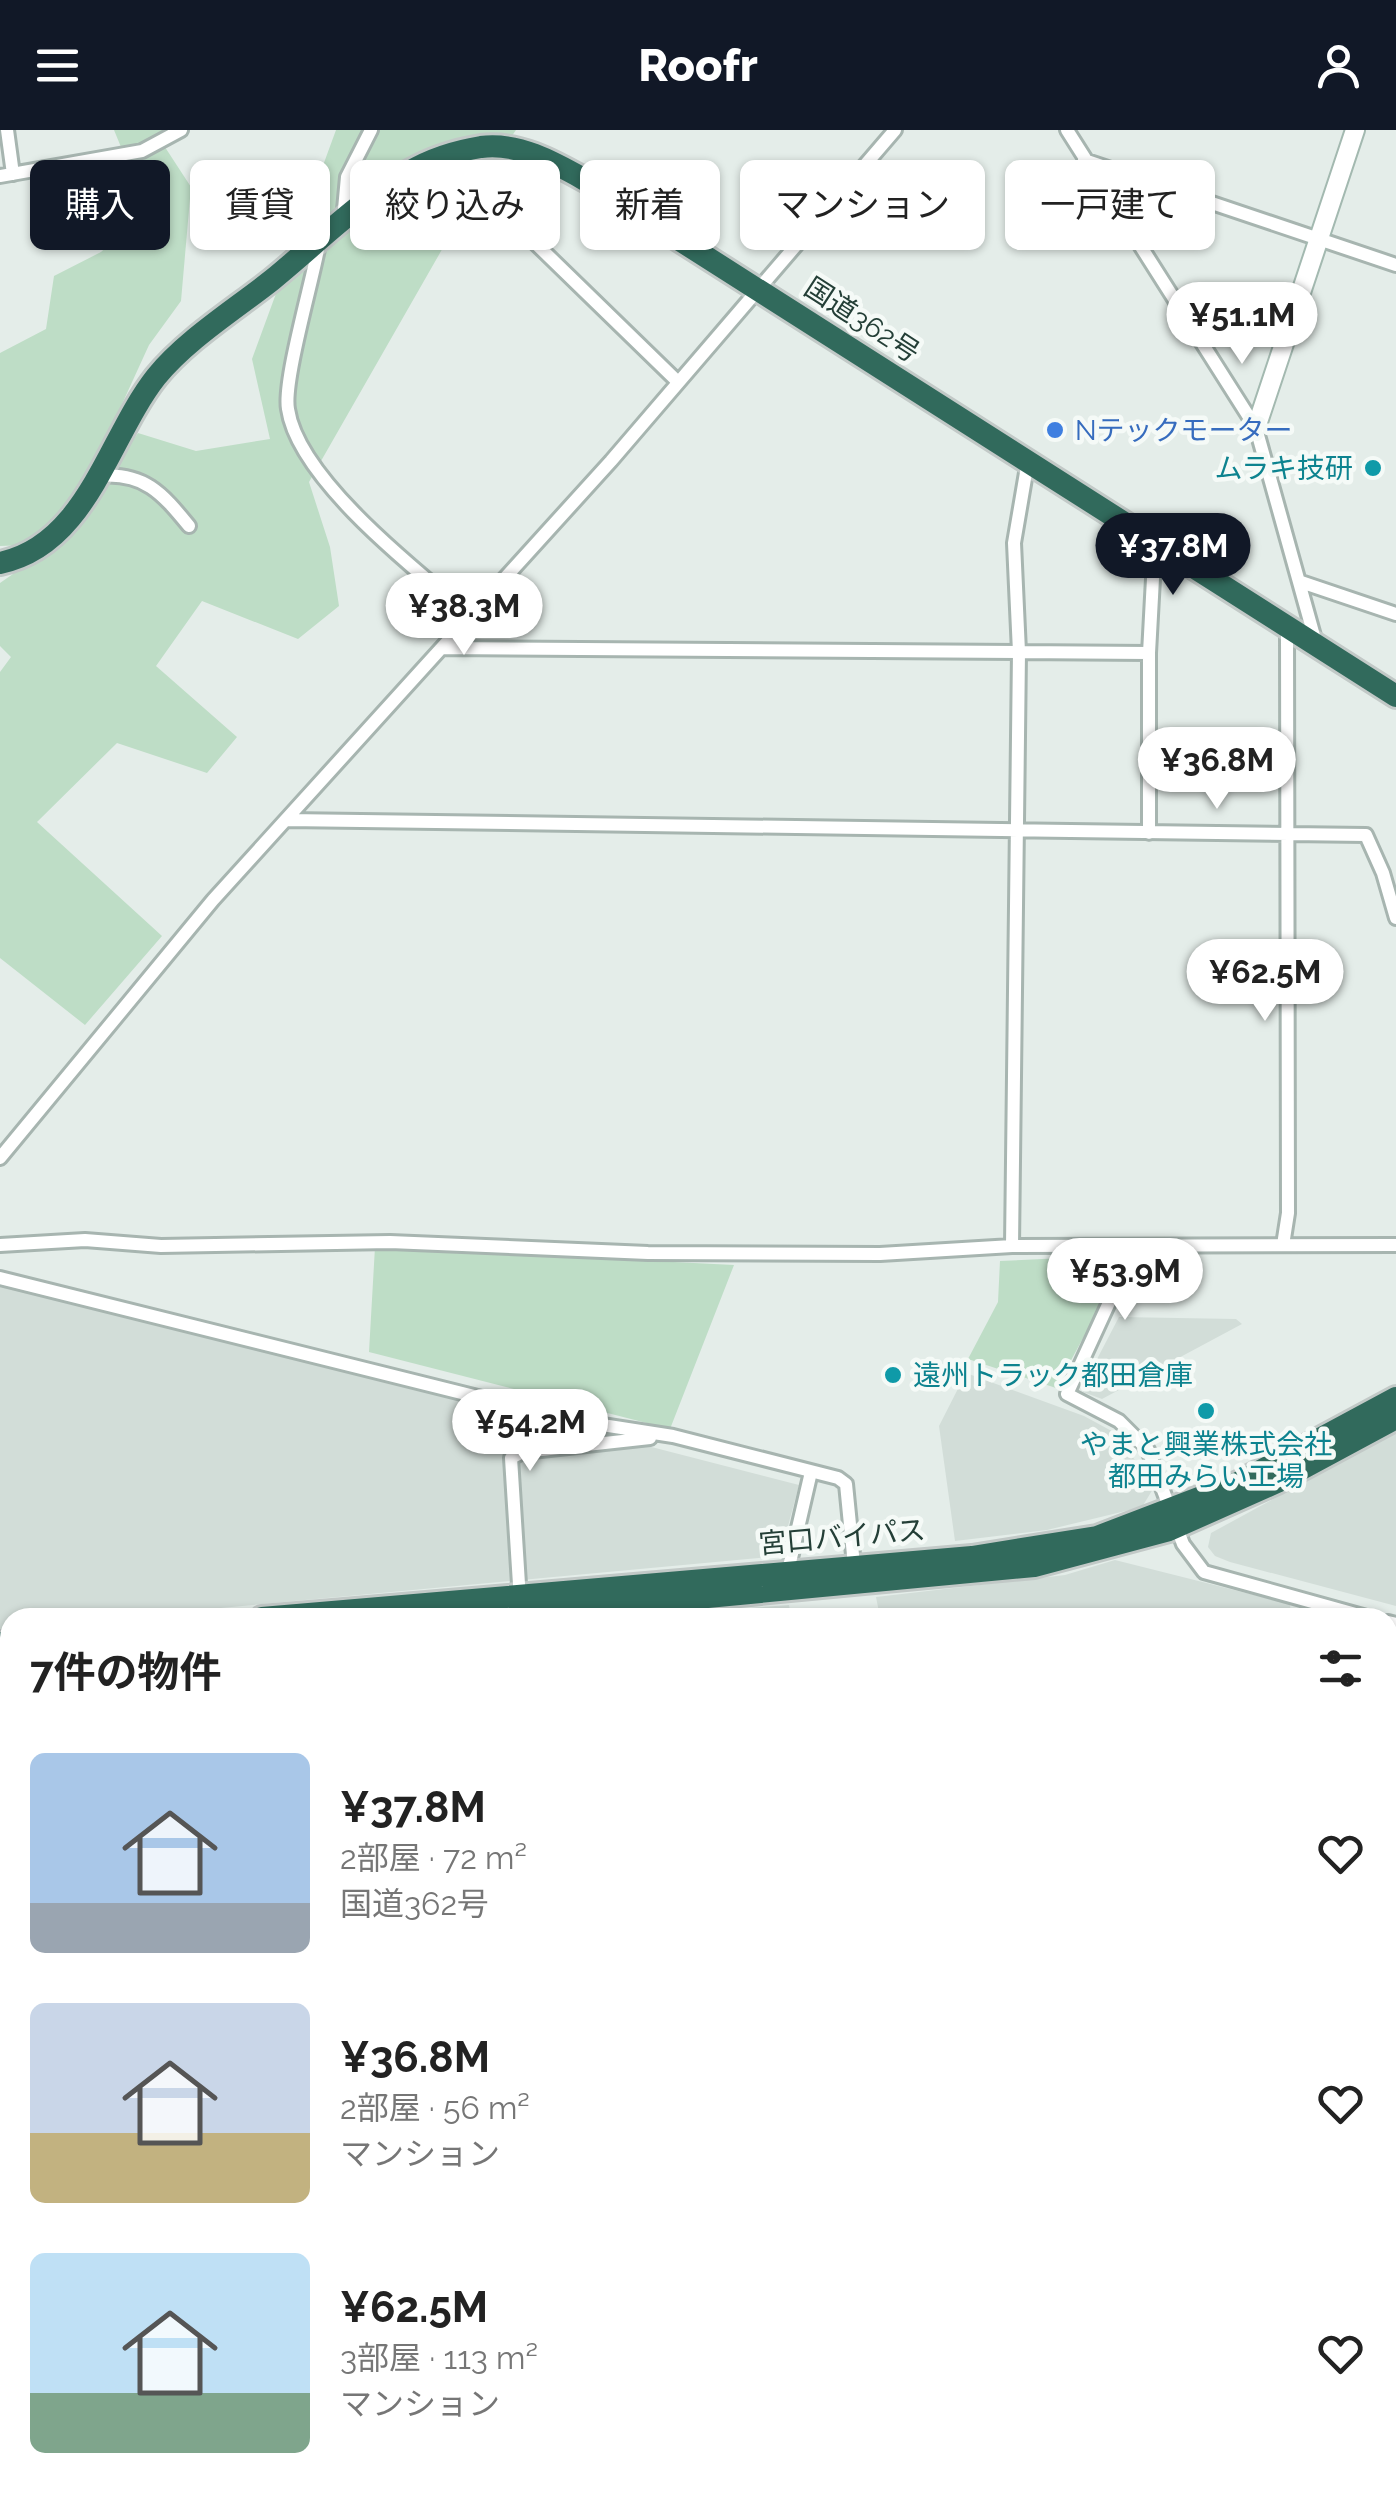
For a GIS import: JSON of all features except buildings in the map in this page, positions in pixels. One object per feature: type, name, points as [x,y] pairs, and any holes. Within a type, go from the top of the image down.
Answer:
[{"type":"highway","name":"国道362号","points":[[330,233],[408,172],[444,155],[484,146],[546,158],[761,290],[1396,696]]},
{"type":"highway","name":"国道362号","points":[[0,563],[37,550],[64,525],[133,408],[160,373],[310,250]]},
{"type":"highway","name":"宮口バイパス","points":[[528,1608],[788,1571],[972,1557],[1173,1520],[1396,1398]]},
{"type":"highway","name":"宮口バイパス","points":[[533,1608],[1034,1566],[1277,1482],[1396,1418]]},
{"type":"street","points":[[7,130],[6,175],[142,150],[182,130]]},
{"type":"street","points":[[343,222],[346,176],[371,130]]},
{"type":"street","points":[[0,1158],[213,900],[472,616],[615,467],[678,382],[895,130]]},
{"type":"street","points":[[1067,130],[1084,160]]},
{"type":"street","points":[[1256,428],[1356,130]]},
{"type":"street","points":[[1215,204],[1396,265]]},
{"type":"street","points":[[318,250],[290,381],[288,411],[292,426],[312,464],[338,494],[413,568],[472,616]]},
{"type":"street","points":[[542,250],[678,382]]},
{"type":"street","points":[[1142,250],[1256,428],[1316,645]]},
{"type":"street","points":[[1012,1246],[1019,652],[1014,543],[1028,460]]},
{"type":"street","points":[[96,476],[132,476],[150,483],[189,526]]},
{"type":"street","points":[[1149,833],[1149,653],[1155,541]]},
{"type":"street","points":[[1301,582],[1396,614]]},
{"type":"street","points":[[1283,1244],[1288,1213],[1287,624]]},
{"type":"street","points":[[444,648],[1149,653]]},
{"type":"street","points":[[287,820],[1366,835],[1390,873],[1396,918]]},
{"type":"street","points":[[0,1244],[85,1240],[161,1246],[390,1242],[648,1253],[880,1254],[1012,1246],[1396,1245]]},
{"type":"street","points":[[1135,1246],[1068,1394],[1119,1420],[1138,1438],[1155,1462],[1173,1520],[1192,1560],[1204,1572],[1332,1608]]},
{"type":"street","points":[[0,1278],[570,1420],[668,1436],[812,1472],[846,1484],[854,1565]]},
{"type":"street","points":[[521,1608],[511,1458],[523,1452],[668,1436]]},
{"type":"street","points":[[788,1571],[812,1472]]},
{"type":"street","points":[[1300,1608],[1302,1600]]},
{"type":"shaded area","points":[[0,1279],[799,1485],[780,1556],[220,1608],[0,1608]]},
{"type":"shaded area","points":[[1119,1317],[1236,1319],[1242,1324],[1102,1399],[1083,1392],[1083,1386]]},
{"type":"shaded area","points":[[966,1373],[1084,1416],[1119,1435],[1153,1489],[1142,1507],[1047,1530],[955,1541],[939,1426]]},
{"type":"shaded area","points":[[1396,1432],[1396,1606],[1230,1562],[1215,1556],[1208,1547],[1211,1533]]},
{"type":"shaded area","points":[[1115,1560],[1290,1604],[1290,1608],[878,1608],[876,1597],[1065,1575]]},
{"type":"green space","points":[[114,130],[177,130],[161,141],[190,185],[181,301],[149,345],[95,463],[62,515],[27,545],[0,546],[0,353],[46,329],[54,276],[103,250],[170,250],[170,160],[126,160]]},
{"type":"green space","points":[[336,130],[516,130],[495,160],[350,160],[350,250],[442,250],[309,482],[330,547],[339,606],[298,639],[202,601],[156,666],[237,737],[207,773],[117,743],[37,822],[162,936],[85,1025],[0,958],[0,672],[11,657],[0,646],[0,583],[59,542],[138,433],[196,451],[270,439],[252,359],[292,250],[330,250],[330,160],[325,160]]},
{"type":"green space","points":[[375,1247],[734,1265],[670,1429],[369,1352]]},
{"type":"green space","points":[[1128,1255],[1056,1388],[968,1359],[998,1302],[1000,1261]]},
{"type":"place","name":"Nテックモーター","points":[[1055,430]]},
{"type":"place","name":"ムラキ技研","points":[[1373,468]]},
{"type":"place","name":"遠州トラック都田倉庫","points":[[893,1375]]},
{"type":"place","name":"やまと興業株式会社 都田みらい工場","points":[[1206,1411]]}]
